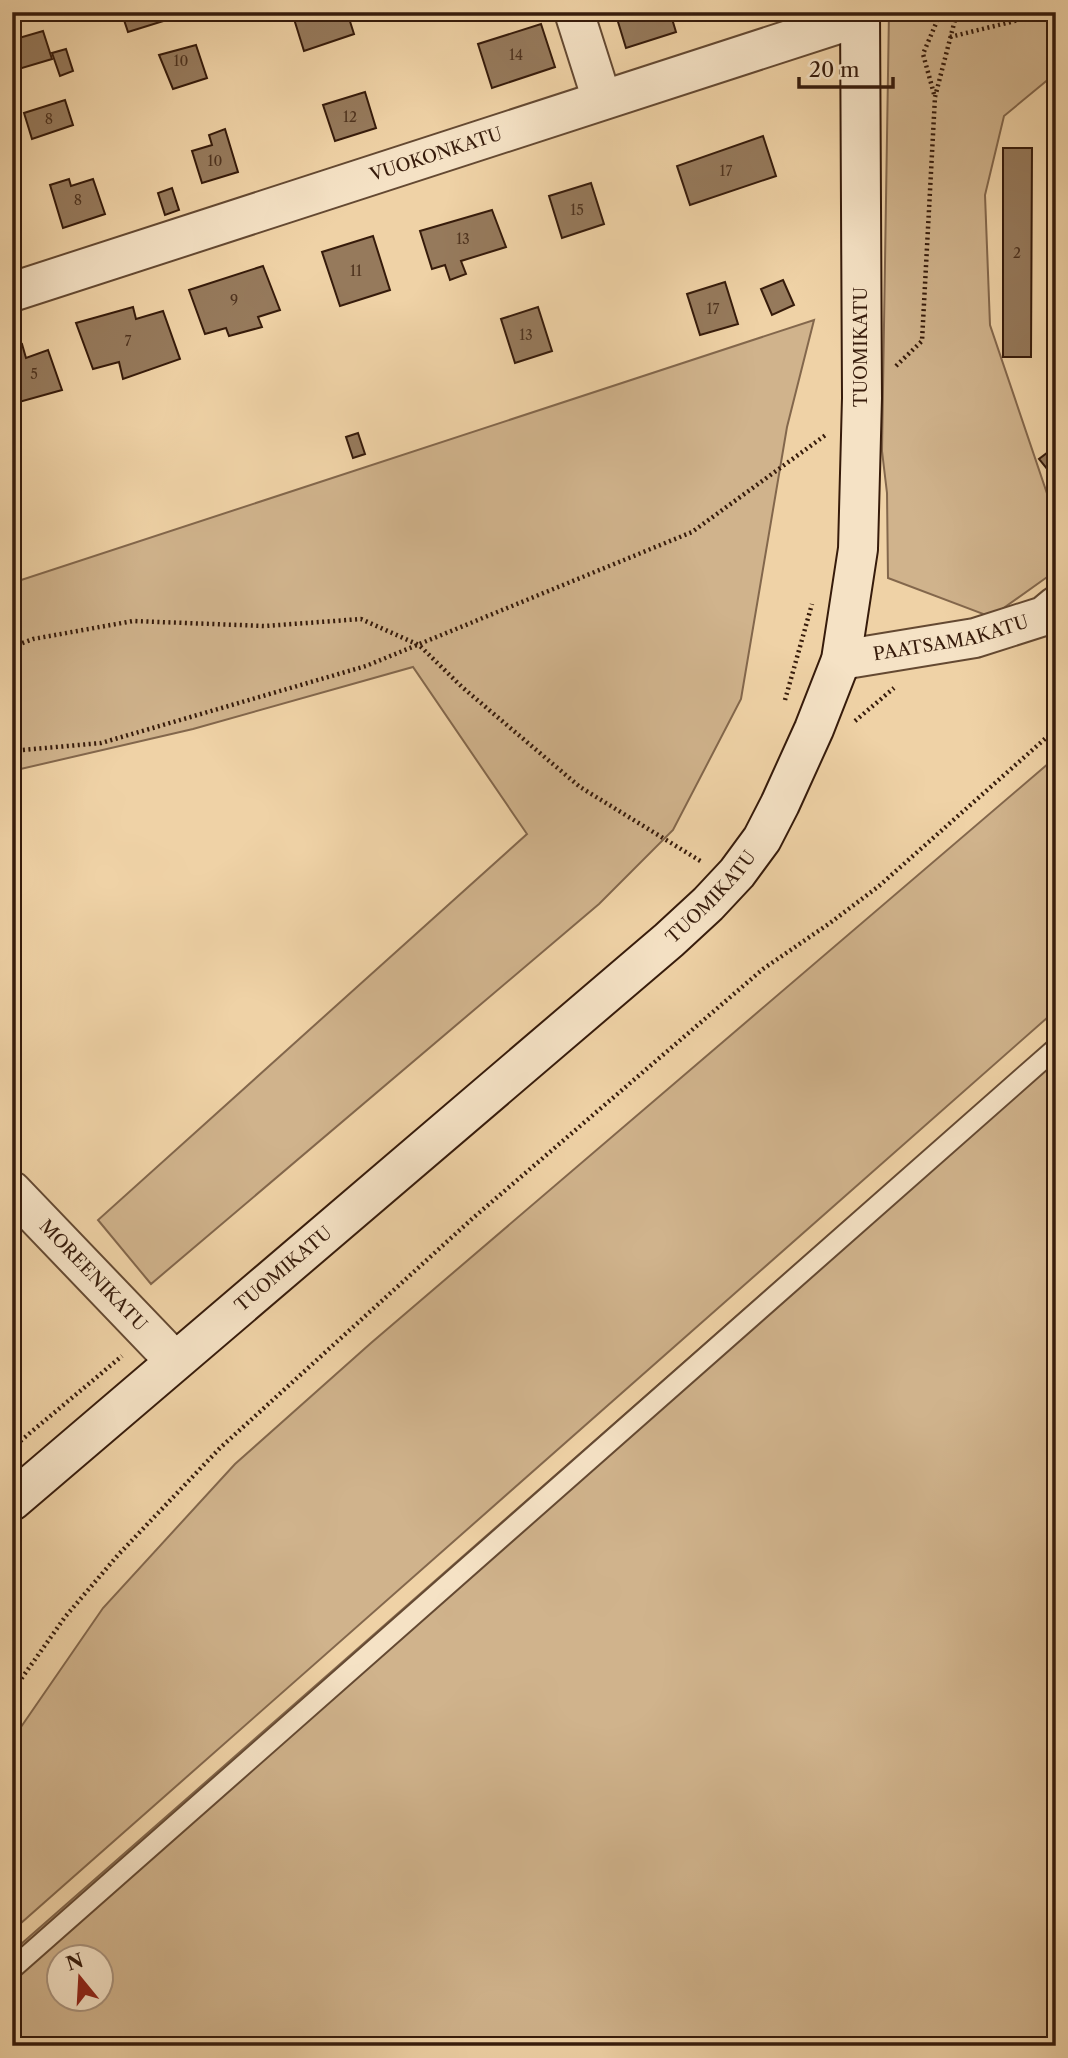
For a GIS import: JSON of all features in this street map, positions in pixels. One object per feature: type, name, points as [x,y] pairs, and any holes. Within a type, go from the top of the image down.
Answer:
[{"type":"street","points":[[574,12],[602,100]]},
{"type":"street","name":"VUOKONKATU","points":[[12,292],[860,14]]},
{"type":"street","name":"TUOMIKATU","points":[[12,1501],[669,940],[737,873],[761,839],[814,729],[841,660],[858,549],[862,398],[860,14]]},
{"type":"street","name":"PAATSAMAKATU","points":[[841,660],[975,638],[1044,616],[1056,606]]},
{"type":"street","name":"MOREENIKATU","points":[[12,1191],[175,1361]]},
{"type":"lane","points":[[12,1969],[1056,1048]]},
{"type":"path","points":[[934,12],[937,20],[923,54],[935,97]]},
{"type":"path","points":[[12,751],[101,743],[366,666],[692,532],[824,436],[922,341],[935,97],[957,12]]},
{"type":"path","points":[[950,37],[1035,16],[1041,12]]},
{"type":"path","points":[[824,424],[824,450]]},
{"type":"path","points":[[812,601],[780,715],[838,736],[892,688],[904,685]]},
{"type":"path","points":[[12,647],[33,639],[133,621],[265,626],[361,619],[419,645],[462,687],[580,787],[703,862]]},
{"type":"path","points":[[12,1692],[74,1606],[118,1555],[220,1448],[483,1209],[762,969],[879,886],[1056,729]]},
{"type":"path","points":[[696,871],[709,853]]},
{"type":"path","points":[[12,1448],[131,1348]]},
{"type":"path","points":[[12,1534],[21,1546],[12,1558]]},
{"type":"shaded area","points":[[889,12],[1056,12],[1056,73],[1004,116],[985,195],[990,325],[1056,520],[1056,539],[1050,575],[991,617],[888,578],[887,493],[882,451]]},
{"type":"shaded area","points":[[814,320],[787,427],[741,699],[673,830],[599,904],[151,1284],[98,1220],[527,834],[413,667],[193,729],[12,771],[12,583]]},
{"type":"shaded area","points":[[1056,757],[1056,1010],[12,1931],[12,1740],[103,1608],[235,1464],[371,1343]]},
{"type":"shaded area","points":[[1056,1036],[1056,2046],[12,2046],[12,1952]]},
{"type":"building","points":[[315,12],[347,12],[354,34],[304,51],[294,19]]},
{"type":"building","points":[[615,12],[670,12],[676,32],[626,48]]},
{"type":"building","points":[[122,14],[186,14],[128,32]]},
{"type":"building","points":[[541,24],[555,67],[492,88],[478,44]]},
{"type":"building","points":[[43,31],[52,59],[12,71],[12,40]]},
{"type":"building","points":[[196,45],[207,78],[173,89],[159,55]]},
{"type":"building","points":[[66,49],[73,71],[60,76],[52,53]]},
{"type":"building","points":[[365,92],[376,128],[335,141],[323,105]]},
{"type":"building","points":[[65,100],[73,125],[32,139],[24,113]]},
{"type":"building","points":[[225,129],[238,172],[202,183],[192,151],[212,145],[209,135]]},
{"type":"building","points":[[763,136],[776,176],[690,205],[677,166]]},
{"type":"building","points":[[1003,148],[1032,148],[1031,357],[1003,357]]},
{"type":"building","points":[[69,179],[71,186],[93,179],[105,214],[63,228],[50,185]]},
{"type":"building","points":[[591,183],[604,224],[562,238],[549,196]]},
{"type":"building","points":[[172,188],[179,210],[165,215],[158,193]]},
{"type":"building","points":[[492,210],[506,247],[461,261],[466,274],[450,280],[445,265],[432,269],[420,231]]},
{"type":"building","points":[[373,236],[390,290],[340,306],[322,252]]},
{"type":"building","points":[[263,266],[280,310],[258,317],[262,327],[229,336],[226,328],[205,334],[189,290]]},
{"type":"building","points":[[783,280],[794,305],[772,315],[761,289]]},
{"type":"building","points":[[725,282],[738,324],[700,335],[687,294]]},
{"type":"building","points":[[133,307],[136,319],[163,311],[180,359],[123,379],[119,362],[93,369],[76,323]]},
{"type":"building","points":[[538,307],[552,351],[515,363],[501,319]]},
{"type":"building","points":[[22,344],[26,358],[48,350],[62,390],[12,404],[12,347]]},
{"type":"building","points":[[358,433],[365,454],[353,458],[346,437]]},
{"type":"building","points":[[1056,446],[1056,480],[1039,459]]}]
